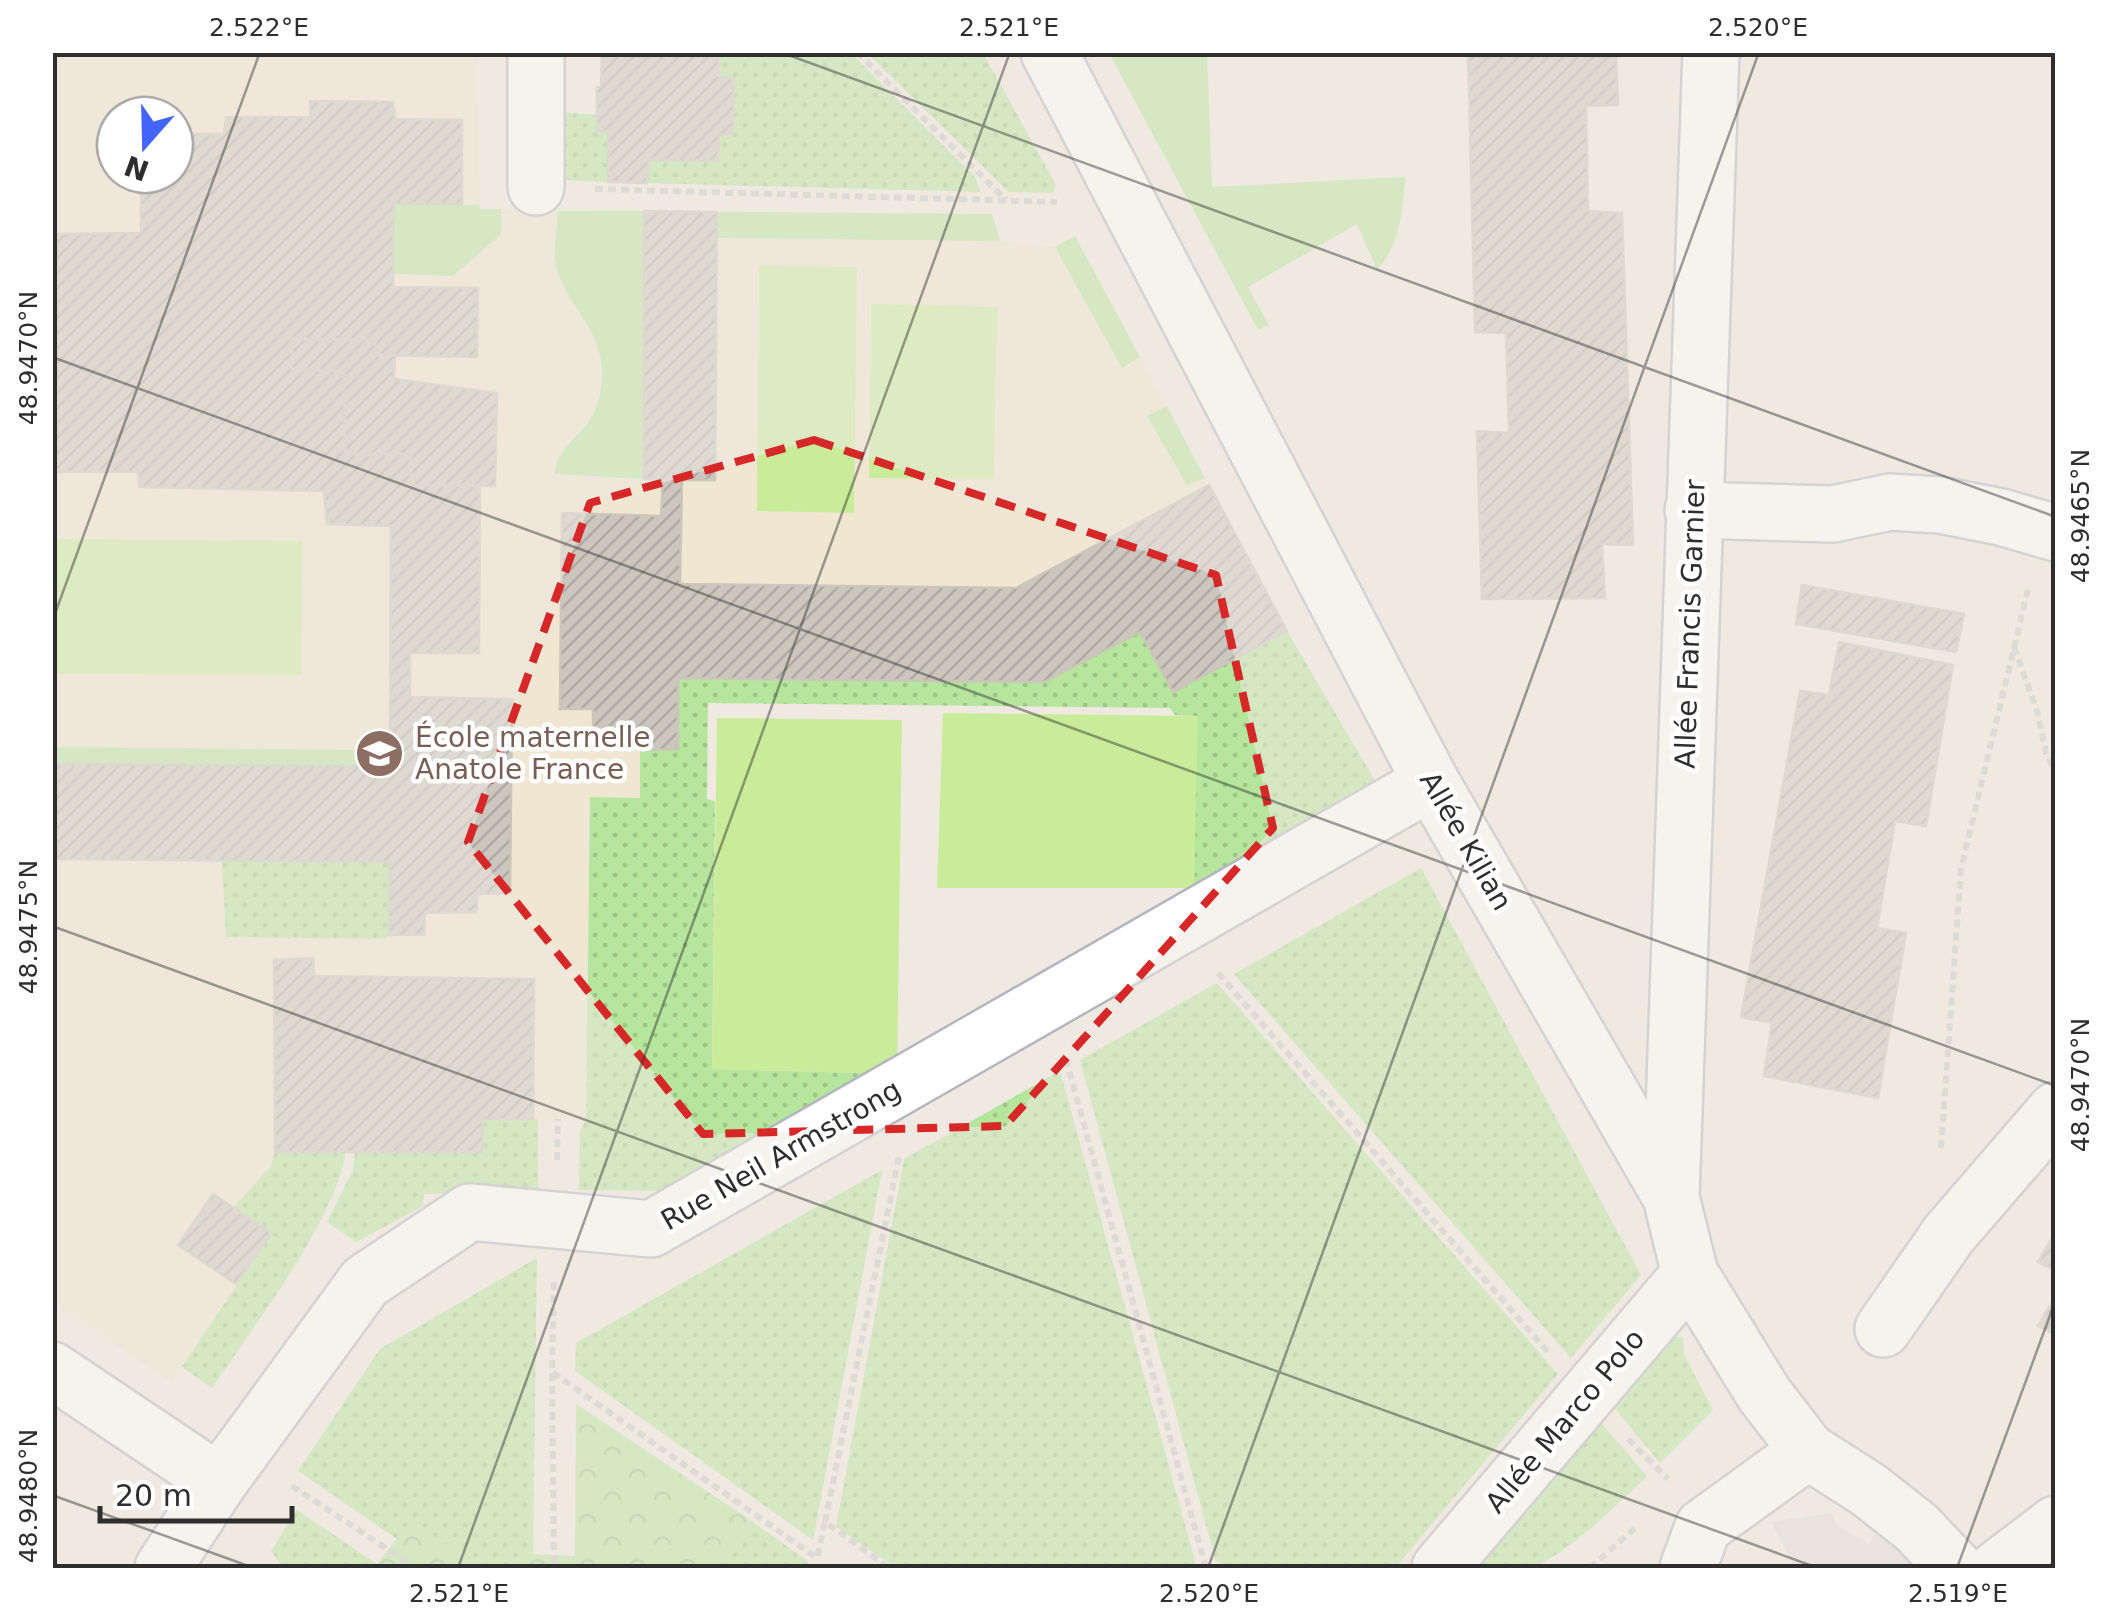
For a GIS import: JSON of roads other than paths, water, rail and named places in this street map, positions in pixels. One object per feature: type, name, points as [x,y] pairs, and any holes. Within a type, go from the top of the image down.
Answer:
[{"type":"street","points":[[536,52],[536,187]]},
{"type":"street","name":"Allée Kilian","points":[[1049,52],[1431,782],[1672,1196],[1690,1274],[1750,1376],[1808,1451],[1869,1490],[1916,1527],[1955,1568]]},
{"type":"street","name":"Allée Francis Garnier","points":[[1672,1196],[1711,52]]},
{"type":"street","points":[[1693,510],[1833,514],[1890,502],[1940,506],[2047,531]]},
{"type":"street","name":"Rue Neil Armstrong","points":[[163,1568],[230,1467],[365,1282],[470,1212],[651,1229],[1431,782]]},
{"type":"street","points":[[1882,1329],[1950,1234],[2056,1110]]},
{"type":"street","name":"Allée Marco Polo","points":[[1440,1568],[1690,1274]]},
{"type":"street","points":[[52,1370],[230,1467]]},
{"type":"street","points":[[1688,1568],[1704,1527],[1808,1451]]},
{"type":"street","points":[[1998,1568],[2056,1524]]},
{"type":"place","name":"École maternelle Anatole France","points":[[380,753]]}]
